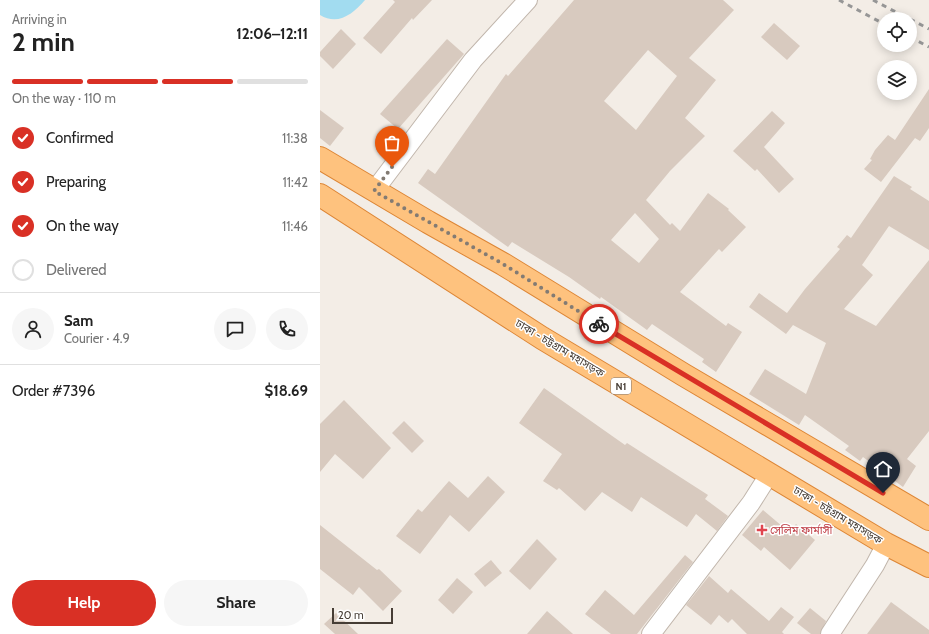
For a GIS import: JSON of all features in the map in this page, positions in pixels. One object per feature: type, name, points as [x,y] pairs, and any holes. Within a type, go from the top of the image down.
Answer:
[{"type":"highway","points":[[320,158],[374,191],[503,264],[678,371],[929,519]]},
{"type":"highway","name":"ঢাকা - চট্টগ্রাম মহাসড়ক","points":[[320,195],[542,338],[770,473],[886,544],[929,566]]},
{"type":"street","points":[[374,191],[473,60],[528,0]]},
{"type":"street","points":[[651,634],[751,503],[770,473]]},
{"type":"street","points":[[830,634],[875,565],[886,544]]},
{"type":"water","points":[[320,0],[365,0],[345,17],[333,19],[320,15]]},
{"type":"building","points":[[393,0],[432,0],[413,20],[412,18],[381,54],[363,38],[395,2]]},
{"type":"building","points":[[574,0],[723,0],[734,10],[689,58],[716,80],[685,118],[705,136],[670,171],[646,200],[670,225],[672,223],[680,231],[708,193],[729,209],[728,210],[746,227],[722,252],[719,249],[680,292],[726,326],[728,323],[742,332],[716,372],[702,362],[704,359],[652,324],[647,330],[601,297],[600,299],[569,277],[512,242],[508,247],[418,183],[428,169],[435,174],[506,74],[508,76]],"holes":[[[648,50],[677,76],[636,130],[604,101]],[[635,213],[659,239],[639,263],[611,240]]]},
{"type":"building","points":[[774,23],[800,46],[787,60],[761,37]]},
{"type":"building","points":[[341,29],[356,44],[333,69],[320,56],[320,52]]},
{"type":"building","points":[[447,39],[464,54],[398,129],[380,114]]},
{"type":"building","points":[[929,89],[929,128],[920,141],[915,138],[881,182],[864,169],[872,160],[870,159],[875,150],[888,135],[895,140]]},
{"type":"building","points":[[320,110],[344,128],[330,146],[320,138]]},
{"type":"building","points":[[772,111],[785,123],[764,147],[794,179],[779,193],[757,169],[755,171],[733,151]]},
{"type":"building","points":[[894,176],[912,187],[910,189],[929,201],[929,250],[889,226],[862,265],[873,275],[844,309],[876,326],[929,260],[929,431],[907,459],[916,466],[903,487],[863,457],[860,461],[845,450],[849,446],[805,415],[799,425],[749,394],[765,369],[806,394],[826,343],[793,325],[786,334],[749,307],[759,293],[787,313],[805,289],[840,249],[837,247],[847,235],[851,238]]},
{"type":"building","points":[[544,388],[625,445],[627,443],[708,495],[705,499],[728,516],[717,531],[696,514],[687,527],[641,497],[632,512],[602,492],[585,511],[559,488],[557,490],[543,481],[562,454],[519,423]]},
{"type":"building","points":[[344,400],[391,448],[363,479],[335,454],[320,472],[320,424]]},
{"type":"building","points":[[404,421],[424,441],[412,453],[392,433]]},
{"type":"building","points":[[488,476],[505,492],[469,532],[450,515],[420,554],[396,536],[418,509],[422,512],[449,481],[468,498]]},
{"type":"building","points":[[763,510],[789,532],[796,524],[815,540],[790,570],[764,547],[761,551],[742,535]]},
{"type":"building","points":[[320,525],[377,570],[379,569],[402,591],[383,611],[359,587],[353,595],[320,569]]},
{"type":"building","points":[[537,539],[557,559],[530,590],[509,571]]},
{"type":"building","points":[[685,555],[693,562],[637,634],[611,634],[585,614],[605,590],[634,615]]},
{"type":"building","points":[[491,560],[502,573],[485,587],[474,574]]},
{"type":"building","points":[[709,576],[728,593],[731,589],[769,621],[781,607],[794,617],[782,632],[784,634],[747,634],[732,619],[728,623],[719,615],[711,625],[686,605]]},
{"type":"building","points":[[457,578],[473,592],[453,614],[438,600]]},
{"type":"building","points":[[891,602],[929,630],[929,634],[867,634]]},
{"type":"building","points":[[810,608],[826,621],[820,634],[811,634],[797,623]]},
{"type":"building","points":[[547,611],[573,634],[527,634]]},
{"type":"building","points":[[336,613],[358,634],[335,634],[324,624]]},
{"type":"railway","points":[[839,0],[877,20]]},
{"type":"railway","points":[[873,0],[896,12]]},
{"type":"railway","points":[[917,23],[929,29]]},
{"type":"railway","points":[[917,41],[929,47]]},
{"type":"way so far","points":[[392,167],[374,191],[503,264],[599,324]]},
{"type":"place","name":"সেলিম ফার্মাসী","points":[[762,530]]},
{"type":"route","points":[[599,324],[793,438],[883,493]]}]
